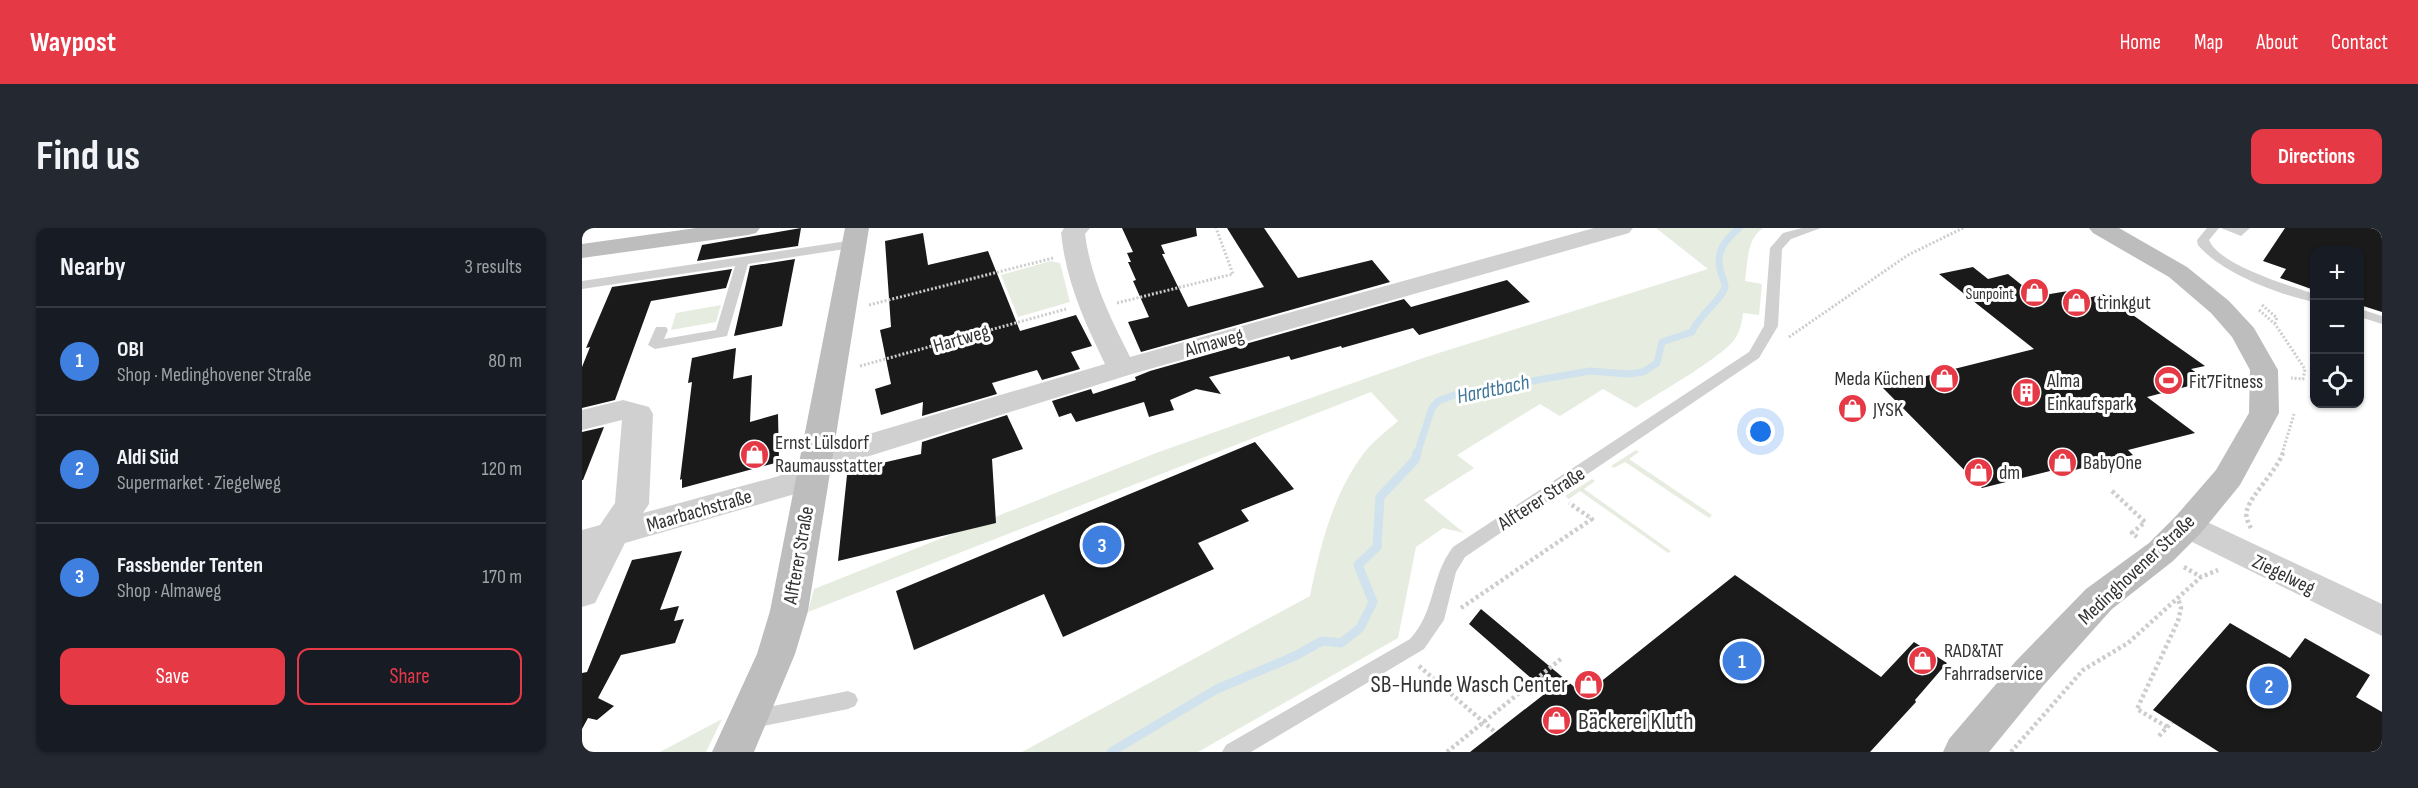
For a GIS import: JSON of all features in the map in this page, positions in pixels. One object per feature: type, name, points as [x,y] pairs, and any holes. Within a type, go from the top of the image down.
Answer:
[{"type":"main road","points":[[582,251],[748,228]]},
{"type":"main road","name":"Medinghovener Straße","points":[[1964,752],[2029,674],[2099,599],[2161,552],[2188,525],[2228,477],[2264,413],[2264,370],[2244,333],[2220,307],[2178,272],[2106,230]]},
{"type":"main road","name":"Alfterer Straße","points":[[733,752],[776,654],[789,611],[813,471],[833,375],[856,236]]},
{"type":"street","name":"Almaweg","points":[[813,471],[836,455],[1122,368],[1621,228]]},
{"type":"street","points":[[1076,240],[1091,306],[1122,368]]},
{"type":"street","points":[[582,420],[623,411],[638,414],[632,504],[597,539],[582,593]]},
{"type":"street","name":"Maarbachstraße","points":[[597,539],[790,484],[813,471]]},
{"type":"street","name":"Ziegelweg","points":[[2188,525],[2382,621]]},
{"type":"lane","name":"Alfterer Straße","points":[[1233,752],[1408,650],[1424,638],[1435,623],[1455,556],[1743,364],[1759,350],[1771,326],[1776,248],[1787,236],[1815,228]]},
{"type":"lane","points":[[2212,228],[2203,240],[2204,245],[2221,259],[2250,274],[2310,296]]},
{"type":"lane","points":[[2227,228],[2241,232],[2244,228]]},
{"type":"lane","name":"Alfterer Straße","points":[[582,285],[742,262],[856,236]]},
{"type":"lane","points":[[661,330],[655,345],[722,333],[742,262]]},
{"type":"lane","points":[[2364,314],[2382,320]]},
{"type":"lane","points":[[748,720],[848,700]]},
{"type":"path","name":"Hartweg","points":[[833,375],[1091,306],[1233,274],[1216,228]]},
{"type":"path","points":[[1759,350],[1791,336],[1808,321],[1930,242],[1945,238],[1963,228]]},
{"type":"path","points":[[843,312],[1076,240]]},
{"type":"path","points":[[2262,305],[2277,318],[2275,324]]},
{"type":"path","points":[[2290,373],[2291,388]]},
{"type":"path","points":[[2011,752],[2083,670],[2128,643],[2201,578],[2230,567],[2255,533],[2247,522],[2247,509],[2278,466],[2294,420],[2293,410]]},
{"type":"path","points":[[1435,623],[1465,606],[1592,519],[1551,491]]},
{"type":"path","points":[[2167,727],[2137,709],[2178,621],[2181,608],[2178,598]]},
{"type":"path","points":[[1447,752],[1562,658]]},
{"type":"path","points":[[1419,666],[1495,732]]},
{"type":"path","points":[[2159,736],[2172,722]]},
{"type":"shaded area","points":[[1656,228],[1763,228],[1753,239],[1745,281],[1762,284],[1759,315],[1743,313],[1738,334],[1727,347],[1636,408],[1603,389],[1560,416],[1540,404],[1457,455],[1474,468],[1424,500],[1464,533],[1443,528],[1416,547],[1398,638],[1198,752],[1022,752],[1310,596],[1323,540],[1344,486],[1368,449],[1398,421],[1371,392],[808,612],[814,589],[1156,453],[1426,357],[1708,269]]},
{"type":"shaded area","points":[[1051,261],[1060,263],[1070,302],[1018,317],[1001,275]]},
{"type":"shaded area","points":[[721,305],[716,322],[671,330],[676,313]]},
{"type":"shaded area","points":[[1636,450],[1639,452],[1629,459],[1712,515],[1709,518],[1625,462],[1614,468],[1611,466]]},
{"type":"shaded area","points":[[1592,479],[1595,481],[1584,489],[1671,551],[1668,553],[1580,491],[1569,499],[1565,496]]},
{"type":"shaded area","points":[[722,719],[706,752],[660,752]]},
{"type":"building","points":[[801,228],[798,246],[697,261],[702,245]]},
{"type":"building","points":[[1122,228],[1196,228],[1197,236],[1161,245],[1165,254],[1162,254],[1188,307],[1264,287],[1227,228],[1264,228],[1298,278],[1372,260],[1390,282],[1141,352],[1128,322],[1149,317],[1133,281],[1136,280],[1128,262],[1131,262],[1127,253],[1133,252]]},
{"type":"building","points":[[2285,228],[2382,228],[2382,312],[2364,306],[2364,246],[2310,246],[2310,289],[2280,278],[2286,269],[2263,261]]},
{"type":"building","points":[[923,233],[928,265],[988,251],[1020,331],[1076,315],[1092,346],[1071,352],[1080,369],[1042,380],[1037,370],[992,383],[997,394],[922,416],[923,402],[881,415],[875,389],[891,384],[880,330],[891,327],[885,241]]},
{"type":"building","points":[[795,259],[782,326],[734,336],[750,266]]},
{"type":"building","name":"Alma Einkaufspark","points":[[1973,267],[1988,279],[2008,274],[2028,290],[2050,294],[2068,291],[2080,300],[2103,294],[2205,366],[2191,369],[2208,381],[2147,397],[2195,433],[2128,450],[2133,455],[2063,473],[2058,469],[1982,488],[1882,387],[2034,349],[1939,274]]},
{"type":"building","points":[[732,269],[726,288],[651,301],[615,400],[582,408],[582,367],[590,347],[586,348],[612,287]]},
{"type":"building","points":[[1507,280],[1530,302],[1419,335],[1413,328],[1342,348],[1341,346],[1291,360],[1289,356],[1209,377],[1221,394],[1196,389],[1170,400],[1174,410],[1149,417],[1144,402],[1076,422],[1071,413],[1059,417],[1052,401],[1091,389],[1093,394],[1136,380],[1135,377],[1150,371],[1404,299],[1411,307]]},
{"type":"building","points":[[736,348],[733,379],[752,375],[750,422],[778,414],[779,462],[682,488],[682,479],[680,480],[692,382],[688,383],[692,358]]},
{"type":"building","points":[[1007,415],[1023,449],[992,459],[996,523],[838,561],[847,475],[868,470],[869,466],[921,454],[922,442]]},
{"type":"building","points":[[604,427],[583,480],[582,480],[582,432]]},
{"type":"building","points":[[1255,442],[1294,489],[1241,510],[1249,521],[1198,543],[1214,569],[1063,637],[1044,594],[914,650],[896,591]]},
{"type":"building","points":[[682,551],[660,610],[679,606],[674,621],[684,619],[675,643],[621,655],[598,698],[614,706],[597,720],[588,718],[582,729],[582,673],[587,672],[632,560]]},
{"type":"building","points":[[1735,575],[1881,677],[1914,642],[1947,663],[1915,700],[1916,702],[1870,752],[1470,752],[1547,692],[1469,624],[1481,609],[1584,695]]},
{"type":"building","points":[[2230,623],[2290,658],[2305,638],[2370,675],[2356,697],[2382,712],[2382,752],[2219,752],[2153,710]]},
{"type":"waterway","name":"Hardtbach","points":[[1417,454],[1432,408],[1438,401],[1457,394],[1590,371],[1628,374],[1643,372],[1657,363],[1662,342],[1692,332],[1699,320],[1724,291],[1725,286],[1719,266],[1720,253],[1725,242],[1739,228]]},
{"type":"waterway","name":"Hardtbach","points":[[1111,752],[1217,689],[1295,656],[1322,641],[1341,643],[1360,628],[1373,602],[1358,565],[1377,547],[1380,497],[1415,460],[1417,453]]},
{"type":"place","name":"Sunpoint","points":[[2035,293]]},
{"type":"place","name":"trinkgut","points":[[2076,302]]},
{"type":"place","name":"Meda Küchen","points":[[1945,378]]},
{"type":"place","name":"Fit7Fitness","points":[[2168,381]]},
{"type":"place","name":"Alma Einkaufspark","points":[[2026,392]]},
{"type":"place","name":"JYSK","points":[[1852,409]]},
{"type":"place","name":"Ernst Lülsdorf Raumausstatter","points":[[754,454]]},
{"type":"place","name":"BabyOne","points":[[2062,462]]},
{"type":"place","name":"dm","points":[[1978,472]]},
{"type":"place","name":"Fassbender Tenten","points":[[1102,545]]},
{"type":"place","name":"OBI","points":[[1742,661]]},
{"type":"place","name":"RAD&TAT Fahrradservice","points":[[1923,661]]},
{"type":"place","name":"SB-Hunde Wasch Center","points":[[1589,684]]},
{"type":"place","name":"Aldi Süd","points":[[2269,686]]},
{"type":"place","name":"Bäckerei Kluth","points":[[1557,721]]}]
